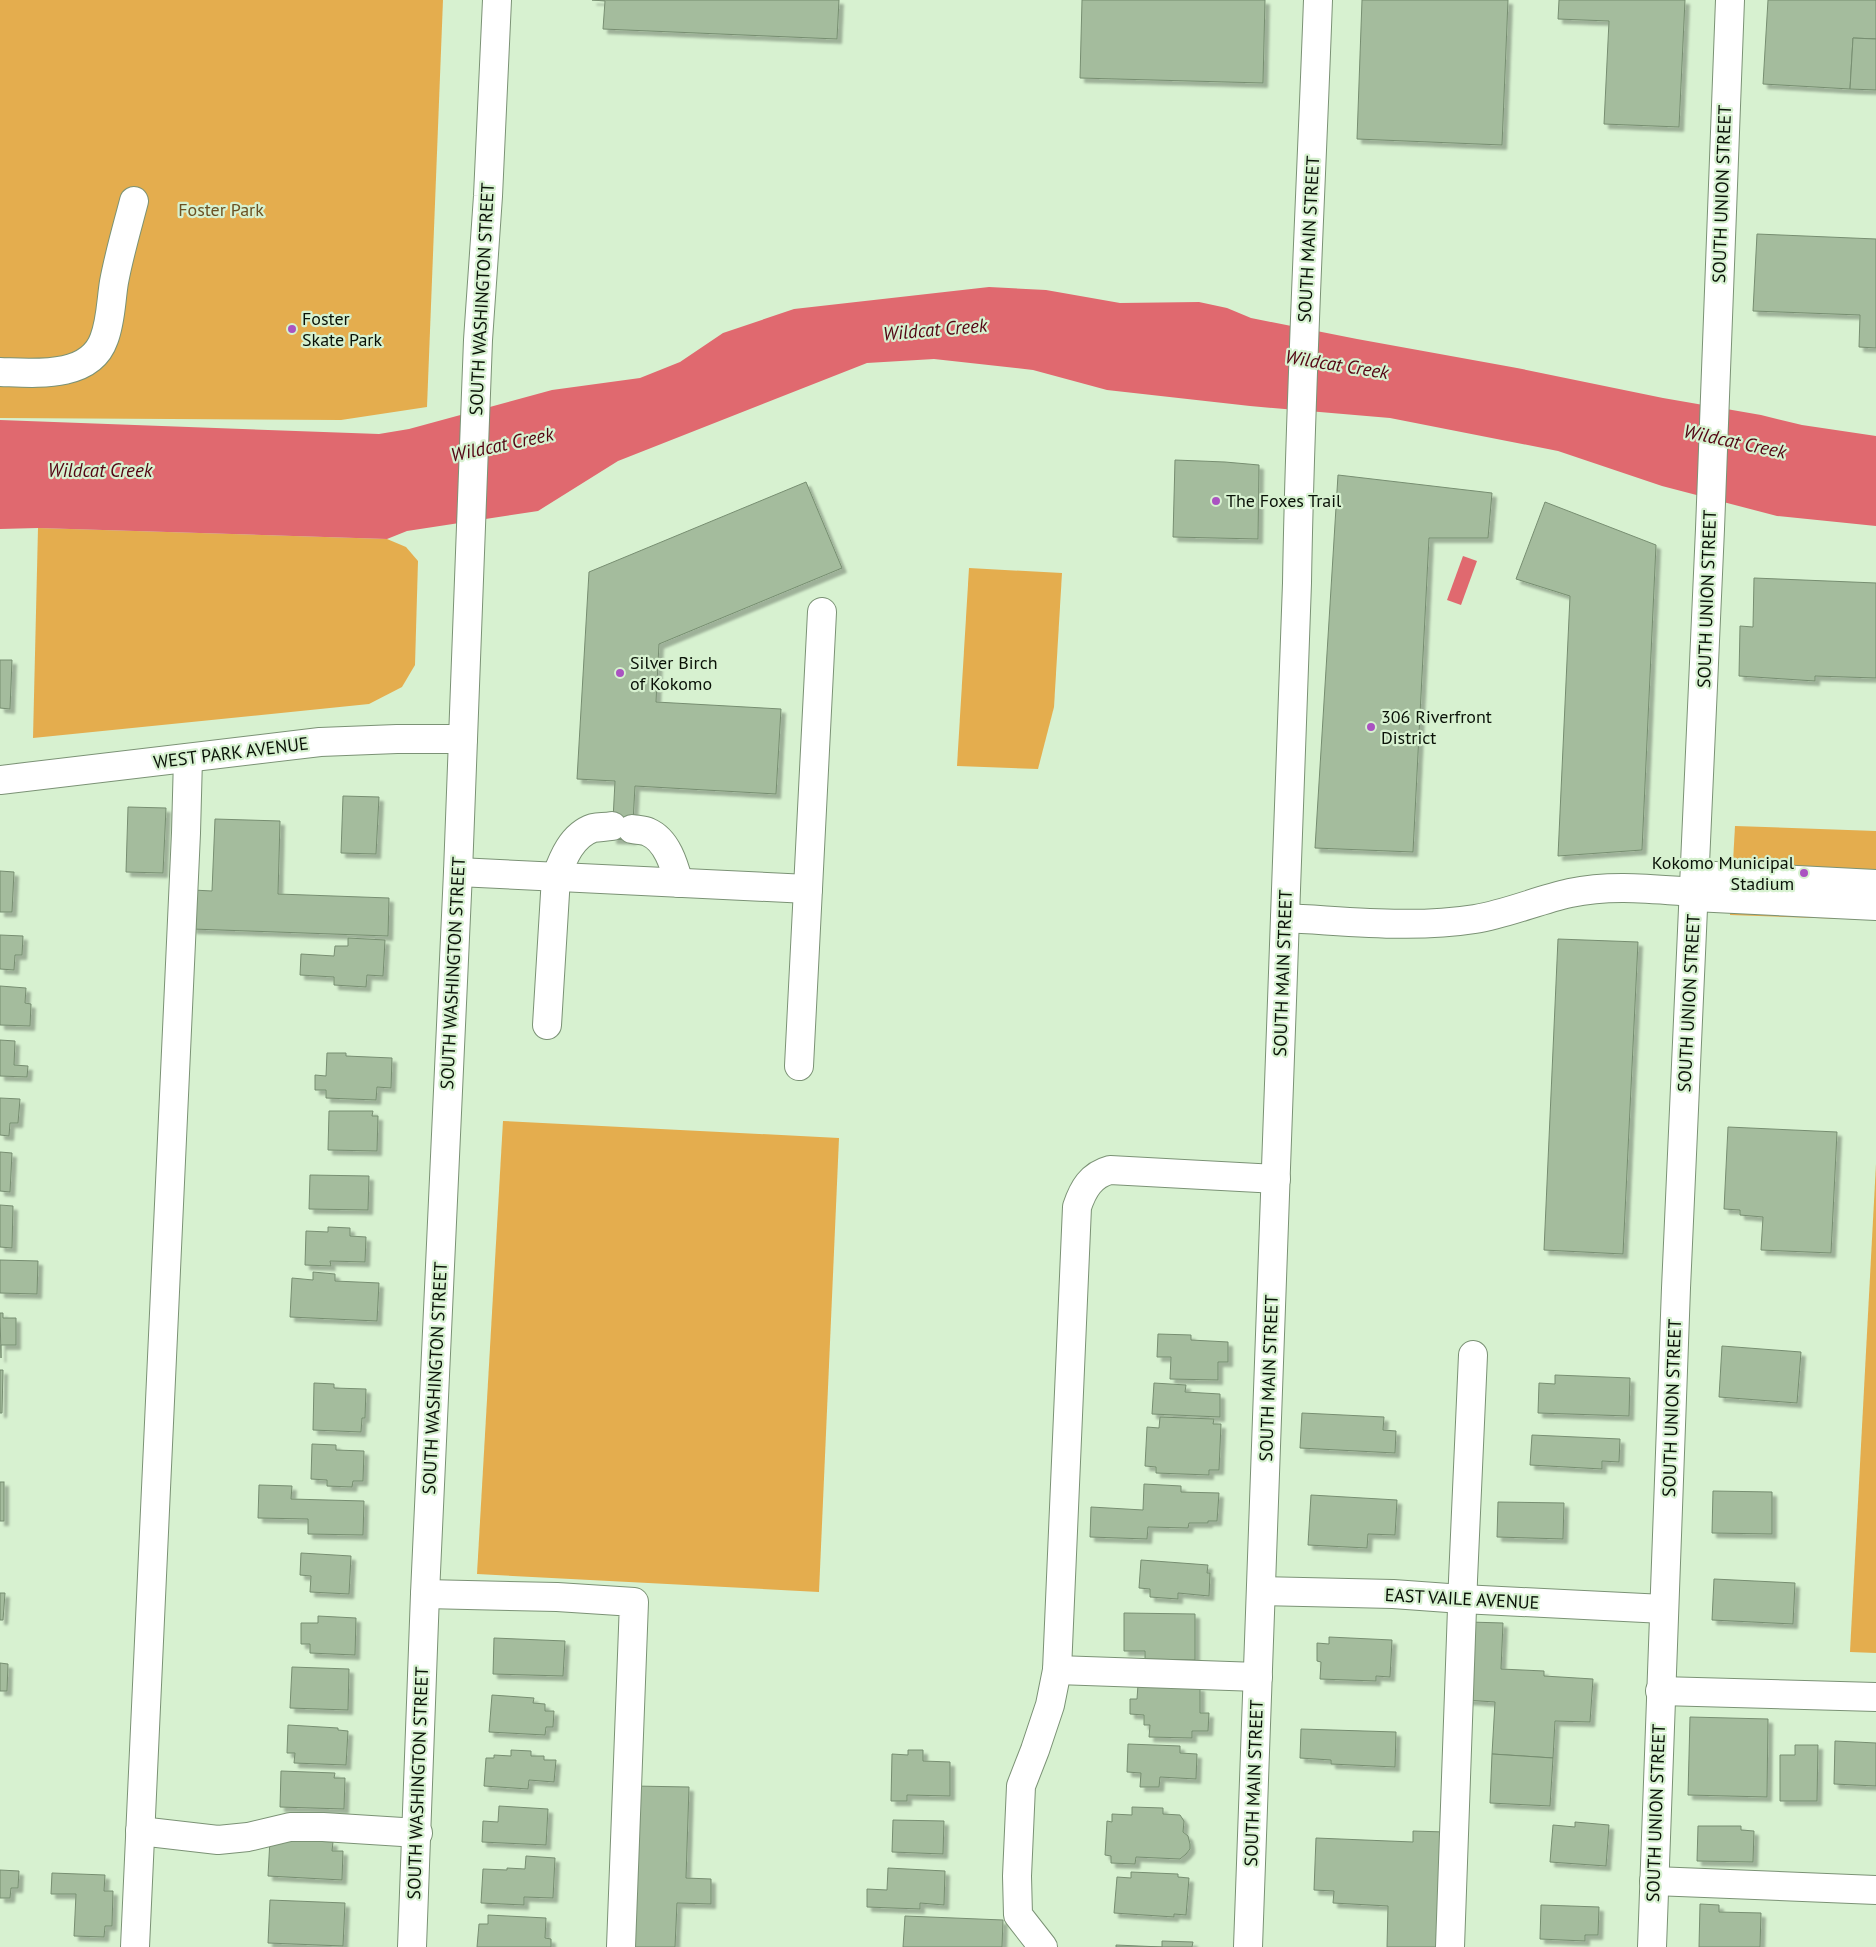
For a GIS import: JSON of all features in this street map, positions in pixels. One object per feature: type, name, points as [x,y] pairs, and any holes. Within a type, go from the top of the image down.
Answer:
[{"type":"street","name":"SOUTH WASHINGTON STREET","points":[[412,1947],[418,1833],[425,1594],[458,872],[478,340],[488,196],[497,0]]},
{"type":"street","name":"SOUTH MAIN STREET","points":[[1248,1947],[1297,583],[1300,426],[1318,0]]},
{"type":"street","name":"SOUTH UNION STREET","points":[[1652,1947],[1660,1691],[1710,529],[1730,0]]},
{"type":"street","points":[[0,372],[51,373],[80,365],[99,352],[105,337],[114,280],[134,201]]},
{"type":"street","points":[[799,1066],[822,612]]},
{"type":"street","name":"WEST PARK AVENUE","points":[[0,780],[320,742],[463,739]]},
{"type":"street","points":[[135,1947],[186,843],[188,758]]},
{"type":"street","points":[[547,1025],[556,877],[564,855],[576,839],[592,829],[622,827],[650,832],[662,842],[673,862],[679,883]]},
{"type":"street","points":[[458,872],[808,889]]},
{"type":"street","points":[[1285,918],[1434,924],[1477,919],[1570,893],[1599,889],[1876,884]]},
{"type":"street","points":[[1694,888],[1876,906]]},
{"type":"street","points":[[1043,1947],[1018,1915],[1016,1876],[1021,1786],[1036,1750],[1050,1705],[1057,1670],[1077,1207],[1082,1192],[1089,1182],[1100,1173],[1110,1170],[1276,1179]]},
{"type":"street","points":[[1450,1947],[1473,1355]]},
{"type":"street","name":"EAST VAILE AVENUE","points":[[1261,1591],[1393,1594],[1462,1600],[1664,1609]]},
{"type":"street","points":[[425,1594],[557,1597],[634,1602],[621,1947]]},
{"type":"street","points":[[1057,1670],[1258,1678]]},
{"type":"street","points":[[1660,1691],[1876,1697]]},
{"type":"street","points":[[140,1830],[218,1840],[248,1837],[290,1827],[324,1827],[418,1833]]},
{"type":"street","points":[[1654,1880],[1876,1890]]},
{"type":"green space","name":"Foster Park","points":[[0,0],[443,0],[427,407],[341,420],[0,418]]},
{"type":"green space","points":[[38,528],[387,539],[406,547],[418,561],[415,665],[402,687],[369,704],[33,738]]},
{"type":"green space","points":[[969,568],[1062,573],[1054,707],[1038,769],[957,766]]},
{"type":"green space","name":"Kokomo Municipal Stadium","points":[[1735,826],[1876,831],[1876,920],[1730,915]]},
{"type":"green space","points":[[503,1121],[839,1138],[819,1592],[477,1574]]},
{"type":"green space","points":[[1876,1164],[1876,1653],[1850,1652]]},
{"type":"water","name":"Wildcat Creek","points":[[989,287],[1046,290],[1120,303],[1199,302],[1227,308],[1251,318],[1357,339],[1761,415],[1802,425],[1876,436],[1876,526],[1777,516],[1662,486],[1558,451],[1390,418],[1250,406],[1107,390],[1033,370],[934,359],[867,363],[618,461],[538,511],[407,531],[387,539],[38,528],[0,529],[0,420],[379,434],[409,429],[552,390],[640,378],[680,362],[723,333],[794,309]]},
{"type":"water","points":[[1463,556],[1477,561],[1461,605],[1447,600]]},
{"type":"building","points":[[592,0],[839,0],[837,39],[603,29],[605,1]]},
{"type":"building","points":[[1082,0],[1265,0],[1263,83],[1080,78]]},
{"type":"building","points":[[1362,0],[1508,0],[1502,145],[1357,139]]},
{"type":"building","points":[[1559,0],[1685,0],[1679,127],[1604,124],[1609,21],[1558,19]]},
{"type":"building","points":[[1768,0],[1876,0],[1876,39],[1853,38],[1850,89],[1763,84]]},
{"type":"building","points":[[1853,38],[1876,39],[1876,90],[1850,89]]},
{"type":"building","points":[[1757,234],[1876,239],[1876,348],[1859,347],[1860,315],[1753,311]]},
{"type":"building","name":"The Foxes Trail","points":[[1175,460],[1259,465],[1258,539],[1173,537]]},
{"type":"building","name":"306 Riverfront District","points":[[1338,475],[1492,493],[1488,538],[1429,538],[1413,852],[1315,848]]},
{"type":"building","name":"Silver Birch of Kokomo","points":[[806,482],[842,568],[659,644],[656,702],[781,709],[776,794],[635,786],[632,840],[612,839],[615,781],[577,779],[589,572]]},
{"type":"building","points":[[1545,502],[1656,545],[1642,850],[1558,856],[1570,596],[1516,579]]},
{"type":"building","points":[[1754,578],[1876,583],[1876,678],[1815,676],[1815,681],[1739,676],[1740,626],[1753,627]]},
{"type":"building","points":[[0,660],[12,660],[10,709],[0,708]]},
{"type":"building","points":[[343,796],[379,797],[376,854],[341,853]]},
{"type":"building","points":[[128,807],[166,808],[163,873],[126,872]]},
{"type":"building","points":[[215,819],[280,821],[278,894],[389,898],[388,936],[192,929],[193,890],[212,891]]},
{"type":"building","points":[[0,871],[14,872],[12,912],[0,912]]},
{"type":"building","points":[[0,935],[23,936],[22,955],[15,955],[14,970],[0,969]]},
{"type":"building","points":[[348,938],[385,940],[383,976],[367,975],[366,987],[334,985],[334,977],[300,975],[301,954],[334,956],[335,946],[348,946]]},
{"type":"building","points":[[1558,939],[1638,942],[1623,1254],[1544,1250]]},
{"type":"building","points":[[0,986],[26,988],[25,1003],[31,1004],[30,1026],[0,1025]]},
{"type":"building","points":[[0,1040],[15,1041],[14,1065],[28,1066],[27,1077],[0,1076]]},
{"type":"building","points":[[327,1053],[346,1053],[346,1056],[392,1058],[391,1088],[377,1087],[376,1100],[326,1098],[326,1090],[315,1090],[315,1075],[326,1076]]},
{"type":"building","points":[[0,1098],[20,1099],[18,1123],[10,1123],[9,1136],[0,1135]]},
{"type":"building","points":[[329,1111],[373,1111],[372,1116],[378,1116],[377,1151],[328,1150]]},
{"type":"building","points":[[1728,1127],[1837,1132],[1831,1253],[1761,1250],[1763,1217],[1740,1215],[1740,1210],[1724,1209]]},
{"type":"building","points":[[0,1152],[12,1153],[10,1192],[0,1191]]},
{"type":"building","points":[[310,1175],[369,1176],[368,1210],[309,1209]]},
{"type":"building","points":[[0,1205],[13,1206],[12,1248],[0,1247]]},
{"type":"building","points":[[328,1227],[350,1228],[350,1236],[366,1237],[365,1262],[330,1261],[331,1266],[305,1265],[306,1231],[328,1232]]},
{"type":"building","points":[[0,1260],[38,1261],[37,1294],[0,1293]]},
{"type":"building","points":[[313,1272],[335,1274],[335,1281],[379,1283],[377,1321],[290,1317],[292,1278],[313,1280]]},
{"type":"building","points":[[0,1313],[3,1313],[3,1318],[16,1318],[16,1345],[1,1345],[1,1358]]},
{"type":"building","points":[[1158,1334],[1191,1335],[1191,1340],[1228,1342],[1228,1362],[1218,1362],[1218,1380],[1170,1379],[1171,1357],[1157,1357]]},
{"type":"building","points":[[1722,1346],[1801,1352],[1797,1403],[1719,1397]]},
{"type":"building","points":[[0,1370],[3,1370],[2,1413],[0,1413]]},
{"type":"building","points":[[1555,1375],[1630,1378],[1629,1416],[1538,1413],[1539,1383],[1555,1384]]},
{"type":"building","points":[[314,1383],[334,1384],[334,1388],[366,1389],[365,1418],[362,1418],[361,1432],[313,1430]]},
{"type":"building","points":[[1154,1383],[1186,1385],[1185,1392],[1220,1394],[1220,1417],[1152,1414]]},
{"type":"building","points":[[1302,1413],[1384,1417],[1383,1430],[1396,1431],[1395,1453],[1300,1448]]},
{"type":"building","points":[[1160,1417],[1214,1419],[1213,1424],[1221,1424],[1219,1470],[1209,1470],[1209,1475],[1156,1473],[1156,1467],[1145,1466],[1147,1427],[1159,1428]]},
{"type":"building","points":[[1532,1435],[1620,1439],[1619,1462],[1602,1461],[1602,1469],[1530,1465]]},
{"type":"building","points":[[312,1444],[336,1445],[336,1450],[364,1451],[363,1481],[353,1481],[352,1487],[327,1486],[327,1480],[311,1479]]},
{"type":"building","points":[[0,1482],[4,1482],[4,1521],[0,1521]]},
{"type":"building","points":[[1144,1484],[1181,1486],[1181,1492],[1219,1493],[1217,1521],[1189,1523],[1188,1528],[1148,1527],[1147,1539],[1090,1537],[1091,1507],[1143,1510]]},
{"type":"building","points":[[259,1485],[292,1486],[291,1499],[364,1501],[363,1535],[308,1534],[308,1519],[258,1518]]},
{"type":"building","points":[[1713,1491],[1772,1492],[1772,1534],[1712,1533]]},
{"type":"building","points":[[1311,1495],[1397,1500],[1395,1535],[1368,1534],[1367,1548],[1308,1545]]},
{"type":"building","points":[[1498,1502],[1564,1503],[1563,1539],[1497,1537]]},
{"type":"building","points":[[301,1553],[351,1556],[349,1594],[310,1592],[311,1576],[300,1575]]},
{"type":"building","points":[[1141,1560],[1208,1565],[1207,1573],[1210,1573],[1209,1596],[1178,1593],[1178,1599],[1150,1597],[1150,1589],[1139,1588]]},
{"type":"building","points":[[1714,1579],[1795,1583],[1793,1624],[1712,1620]]},
{"type":"building","points":[[0,1593],[5,1593],[3,1620],[0,1620]]},
{"type":"building","points":[[1124,1613],[1195,1614],[1195,1660],[1145,1659],[1145,1651],[1124,1651]]},
{"type":"building","points":[[318,1616],[356,1618],[355,1655],[310,1653],[310,1644],[301,1644],[301,1623],[318,1623]]},
{"type":"building","points":[[1469,1622],[1503,1623],[1501,1669],[1544,1671],[1544,1676],[1593,1679],[1590,1722],[1555,1721],[1553,1758],[1492,1754],[1495,1702],[1465,1700]]},
{"type":"building","points":[[1329,1637],[1392,1640],[1390,1677],[1376,1676],[1376,1681],[1320,1679],[1321,1662],[1317,1661],[1317,1643],[1329,1644]]},
{"type":"building","points":[[494,1638],[565,1641],[563,1676],[493,1674]]},
{"type":"building","points":[[0,1663],[8,1664],[7,1691],[0,1691]]},
{"type":"building","points":[[292,1667],[349,1669],[348,1710],[290,1708]]},
{"type":"building","points":[[1138,1685],[1200,1687],[1200,1713],[1209,1713],[1208,1731],[1192,1731],[1192,1738],[1149,1737],[1150,1725],[1144,1725],[1144,1715],[1130,1714],[1130,1699],[1137,1699]]},
{"type":"building","points":[[492,1695],[534,1698],[533,1703],[545,1704],[545,1711],[554,1711],[553,1727],[546,1727],[545,1735],[489,1732]]},
{"type":"building","points":[[1690,1717],[1768,1719],[1767,1797],[1688,1795]]},
{"type":"building","points":[[288,1725],[338,1728],[338,1730],[348,1731],[346,1765],[294,1763],[295,1753],[287,1753]]},
{"type":"building","points":[[1301,1729],[1396,1732],[1395,1767],[1331,1764],[1331,1760],[1300,1758]]},
{"type":"building","points":[[1835,1741],[1876,1743],[1876,1786],[1834,1784]]},
{"type":"building","points":[[1128,1744],[1180,1746],[1180,1753],[1197,1754],[1196,1779],[1160,1777],[1159,1787],[1140,1787],[1141,1773],[1127,1772]]},
{"type":"building","points":[[1795,1745],[1818,1745],[1817,1801],[1780,1801],[1780,1755],[1795,1755]]},
{"type":"building","points":[[511,1750],[531,1751],[531,1756],[544,1756],[544,1760],[556,1760],[554,1782],[529,1780],[528,1789],[484,1786],[486,1758],[494,1758],[494,1755],[511,1756]]},
{"type":"building","points":[[908,1750],[923,1750],[923,1761],[950,1762],[950,1796],[907,1795],[907,1801],[891,1801],[892,1754],[908,1755]]},
{"type":"building","points":[[1492,1754],[1553,1758],[1550,1806],[1490,1803]]},
{"type":"building","points":[[281,1771],[335,1773],[334,1778],[345,1778],[344,1809],[280,1807]]},
{"type":"building","points":[[634,1786],[689,1787],[686,1878],[711,1879],[711,1904],[677,1903],[675,1947],[630,1947]]},
{"type":"building","points":[[499,1806],[548,1809],[546,1845],[482,1842],[483,1821],[498,1822]]},
{"type":"building","points":[[1132,1807],[1163,1808],[1163,1814],[1180,1815],[1184,1821],[1183,1832],[1188,1836],[1190,1849],[1180,1859],[1136,1857],[1135,1864],[1111,1863],[1111,1856],[1105,1855],[1107,1821],[1112,1822],[1112,1814],[1132,1815]]},
{"type":"building","points":[[893,1820],[944,1821],[943,1854],[892,1852]]},
{"type":"building","points":[[1575,1822],[1609,1825],[1606,1866],[1550,1862],[1553,1825],[1575,1827]]},
{"type":"building","points":[[1698,1826],[1741,1826],[1741,1830],[1754,1831],[1753,1862],[1697,1861]]},
{"type":"building","points":[[1413,1831],[1445,1832],[1440,1947],[1387,1947],[1388,1906],[1333,1903],[1334,1891],[1314,1890],[1316,1838],[1413,1842]]},
{"type":"building","points":[[270,1839],[333,1842],[332,1851],[343,1851],[342,1880],[268,1876]]},
{"type":"building","points":[[526,1856],[555,1858],[553,1898],[524,1897],[524,1905],[481,1903],[483,1869],[525,1869]]},
{"type":"building","points":[[888,1868],[945,1871],[944,1905],[920,1903],[920,1909],[867,1907],[867,1889],[887,1890]]},
{"type":"building","points":[[0,1870],[19,1871],[18,1888],[11,1888],[10,1898],[0,1898]]},
{"type":"building","points":[[1131,1872],[1178,1874],[1178,1877],[1189,1878],[1186,1915],[1174,1914],[1174,1917],[1114,1913],[1117,1877],[1131,1878]]},
{"type":"building","points":[[52,1873],[105,1875],[104,1891],[113,1891],[112,1926],[105,1926],[104,1937],[74,1936],[76,1894],[51,1894]]},
{"type":"building","points":[[270,1900],[345,1903],[343,1946],[268,1943]]},
{"type":"building","points":[[1700,1904],[1719,1905],[1719,1912],[1761,1913],[1760,1947],[1699,1947]]},
{"type":"building","points":[[1541,1905],[1599,1907],[1598,1935],[1585,1935],[1585,1941],[1540,1939]]},
{"type":"building","points":[[488,1915],[546,1918],[545,1938],[551,1939],[551,1947],[477,1947],[479,1924],[488,1924]]},
{"type":"building","points":[[905,1916],[1003,1920],[1002,1947],[903,1947]]},
{"type":"building","points":[[1162,1941],[1193,1942],[1192,1947],[1162,1947]]},
{"type":"building","points":[[1116,1945],[1162,1947],[1116,1947]]},
{"type":"place","name":"Foster Skate Park","points":[[292,329]]},
{"type":"place","name":"The Foxes Trail","points":[[1216,501]]},
{"type":"place","name":"Silver Birch of Kokomo","points":[[620,673]]},
{"type":"place","name":"306 Riverfront District","points":[[1371,727]]},
{"type":"place","name":"Kokomo Municipal Stadium","points":[[1804,873]]}]
